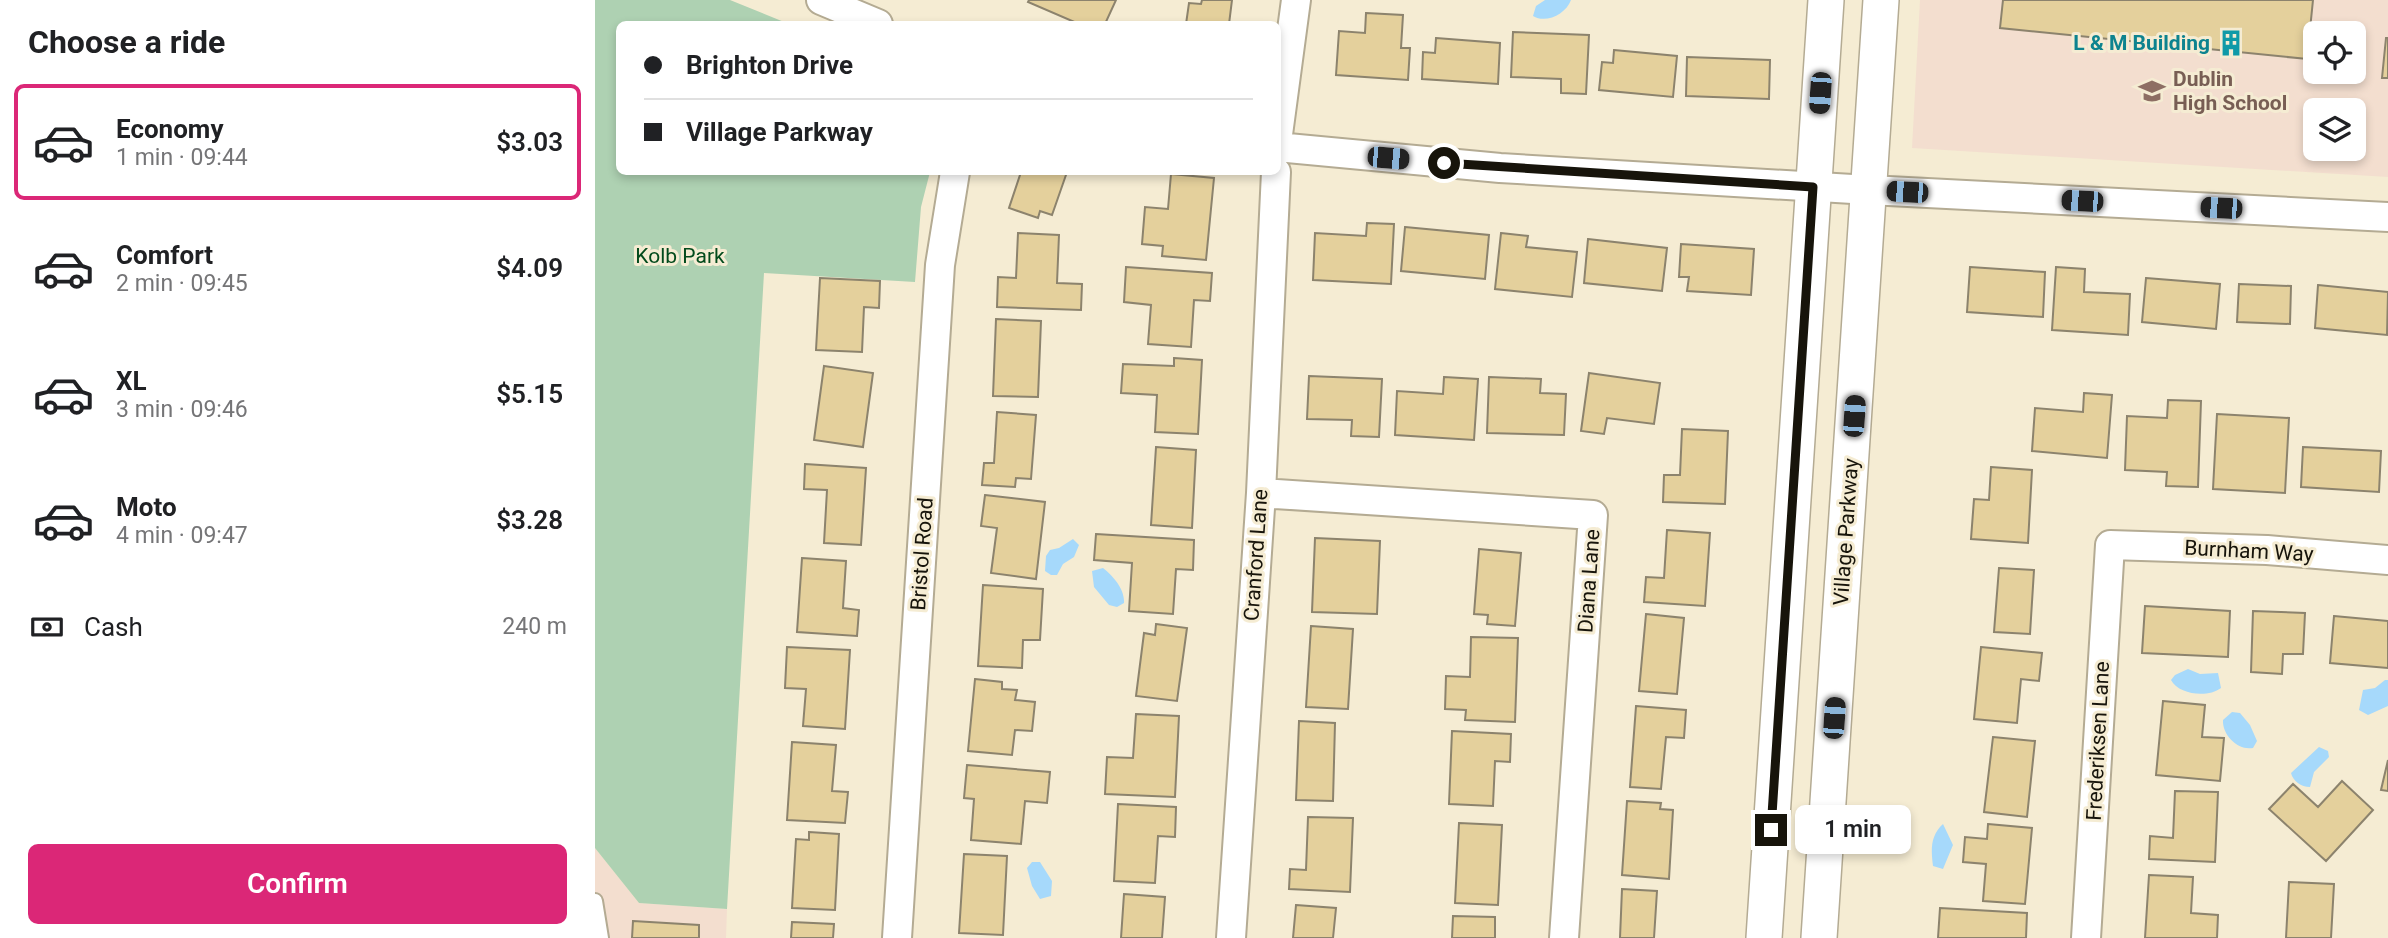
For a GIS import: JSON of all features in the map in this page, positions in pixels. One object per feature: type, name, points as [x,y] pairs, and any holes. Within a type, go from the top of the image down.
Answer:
[{"type":"street","points":[[821,0],[871,21]]},
{"type":"street","points":[[1281,114],[1296,0]]},
{"type":"street","points":[[1764,938],[1826,0]]},
{"type":"street","name":"Village Parkway","points":[[1819,938],[1881,0]]},
{"type":"street","points":[[1281,145],[1500,168],[2388,216]]},
{"type":"street","name":"Bristol Road","points":[[897,938],[940,265],[955,175]]},
{"type":"street","name":"Cranford Lane","points":[[1231,938],[1261,493],[1276,175]]},
{"type":"street","name":"Diana Lane","points":[[1261,493],[1593,514],[1564,938]]},
{"type":"street","name":"Burnham Way","points":[[2110,545],[2267,550],[2388,560]]},
{"type":"street","name":"Frederiksen Lane","points":[[2086,938],[2110,545]]},
{"type":"lane","points":[[595,901],[601,938]]},
{"type":"shaded area","name":"Dublin High School","points":[[1920,0],[2388,0],[2388,177],[1912,148]]},
{"type":"shaded area","points":[[595,848],[639,903],[727,909],[726,938],[595,938]]},
{"type":"green space","name":"Kolb Park","points":[[595,0],[730,0],[782,21],[616,21],[616,175],[929,175],[921,207],[915,282],[764,273],[727,909],[639,903],[595,848]]},
{"type":"water","points":[[1545,0],[1571,0],[1565,10],[1555,16],[1544,19],[1533,16],[1536,6]]},
{"type":"water","points":[[1073,539],[1079,545],[1074,557],[1063,564],[1057,575],[1045,571],[1046,556],[1050,550]]},
{"type":"water","points":[[1103,568],[1123,593],[1124,603],[1117,607],[1109,605],[1094,587],[1092,571]]},
{"type":"water","points":[[2188,669],[2200,674],[2218,673],[2221,688],[2202,694],[2180,689],[2171,680]]},
{"type":"water","points":[[2388,680],[2388,706],[2368,715],[2359,710],[2363,690],[2375,688]]},
{"type":"water","points":[[2232,712],[2240,713],[2250,725],[2257,741],[2253,748],[2242,747],[2232,741],[2225,731],[2223,720]]},
{"type":"water","points":[[2319,747],[2328,751],[2329,757],[2314,772],[2310,787],[2301,785],[2291,773]]},
{"type":"water","points":[[1943,824],[1953,845],[1943,869],[1933,866],[1932,849],[1936,833]]},
{"type":"water","points":[[1032,862],[1040,862],[1052,881],[1051,896],[1040,899],[1032,886],[1027,868]]},
{"type":"building","points":[[1116,0],[1106,21],[1072,21],[1028,2]]},
{"type":"building","points":[[1202,0],[1232,0],[1229,21],[1186,21],[1189,3],[1201,4]]},
{"type":"building","name":"L & M Building","points":[[2003,0],[2313,0],[2311,21],[2303,21],[2303,59],[2000,28]]},
{"type":"building","points":[[1366,13],[1403,15],[1401,48],[1410,48],[1408,80],[1336,75],[1339,31],[1365,33]]},
{"type":"building","points":[[1513,32],[1589,35],[1586,94],[1561,93],[1561,79],[1511,77]]},
{"type":"building","points":[[1436,38],[1500,43],[1498,84],[1422,79],[1423,52],[1435,53]]},
{"type":"building","points":[[2386,38],[2388,78],[2382,78]]},
{"type":"building","points":[[1614,50],[1677,56],[1673,97],[1599,90],[1602,62],[1613,63]]},
{"type":"building","points":[[1687,57],[1770,60],[1769,99],[1686,96]]},
{"type":"building","points":[[1020,175],[1066,175],[1052,215],[1040,211],[1038,218],[1009,208]]},
{"type":"building","points":[[1171,175],[1214,178],[1206,260],[1162,256],[1163,246],[1142,244],[1145,207],[1168,209]]},
{"type":"building","points":[[1367,223],[1394,224],[1391,284],[1313,280],[1315,233],[1366,236]]},
{"type":"building","points":[[1405,227],[1489,235],[1485,279],[1401,271]]},
{"type":"building","points":[[1018,233],[1059,235],[1057,283],[1082,284],[1081,310],[997,307],[998,277],[1016,278]]},
{"type":"building","points":[[1501,233],[1528,236],[1526,247],[1577,252],[1572,297],[1495,289]]},
{"type":"building","points":[[1588,239],[1667,248],[1662,291],[1584,283]]},
{"type":"building","points":[[1681,244],[1754,249],[1751,295],[1687,291],[1689,277],[1679,277]]},
{"type":"building","points":[[1126,267],[1212,273],[1210,301],[1194,300],[1191,347],[1148,344],[1151,305],[1124,302]]},
{"type":"building","points":[[1970,267],[2045,272],[2043,317],[1967,312]]},
{"type":"building","points":[[2056,267],[2085,269],[2084,292],[2130,294],[2128,335],[2052,330]]},
{"type":"building","points":[[820,278],[880,281],[879,308],[864,307],[862,352],[816,350]]},
{"type":"building","points":[[2146,278],[2220,284],[2216,329],[2142,322]]},
{"type":"building","points":[[2239,284],[2291,286],[2290,324],[2237,322]]},
{"type":"building","points":[[2318,285],[2388,292],[2387,335],[2315,328]]},
{"type":"building","points":[[996,319],[1041,321],[1038,397],[993,396]]},
{"type":"building","points":[[1174,358],[1202,360],[1198,434],[1155,432],[1157,395],[1121,393],[1123,364],[1174,366]]},
{"type":"building","points":[[824,366],[873,373],[863,447],[814,440]]},
{"type":"building","points":[[1589,373],[1660,383],[1654,424],[1607,418],[1604,434],[1581,431]]},
{"type":"building","points":[[1309,376],[1382,379],[1379,437],[1351,436],[1352,420],[1307,419]]},
{"type":"building","points":[[1444,377],[1478,379],[1474,440],[1395,435],[1397,391],[1443,394]]},
{"type":"building","points":[[1489,377],[1541,379],[1540,393],[1566,394],[1564,435],[1487,433]]},
{"type":"building","points":[[2084,393],[2112,395],[2107,458],[2032,451],[2035,408],[2083,412]]},
{"type":"building","points":[[2168,400],[2201,401],[2198,487],[2166,486],[2167,472],[2125,470],[2127,416],[2167,418]]},
{"type":"building","points":[[997,412],[1036,415],[1031,479],[1016,478],[1015,487],[982,485],[984,463],[994,463]]},
{"type":"building","points":[[2217,414],[2289,418],[2285,493],[2213,489]]},
{"type":"building","points":[[1682,429],[1728,431],[1725,504],[1663,502],[1664,475],[1680,475]]},
{"type":"building","points":[[1156,447],[1196,450],[1192,528],[1151,525]]},
{"type":"building","points":[[2303,447],[2381,451],[2379,492],[2301,487]]},
{"type":"building","points":[[805,464],[866,468],[861,545],[824,543],[827,490],[804,489]]},
{"type":"building","points":[[1991,467],[2032,470],[2028,543],[1971,539],[1974,499],[1989,500]]},
{"type":"building","points":[[985,495],[1045,502],[1036,579],[991,573],[997,528],[981,526]]},
{"type":"building","points":[[1667,530],[1710,533],[1705,606],[1644,602],[1646,577],[1664,578]]},
{"type":"building","points":[[1096,534],[1194,540],[1193,570],[1176,569],[1173,614],[1129,611],[1132,563],[1094,560]]},
{"type":"building","points":[[1315,538],[1380,541],[1377,614],[1312,612]]},
{"type":"building","points":[[1479,549],[1521,553],[1515,626],[1487,624],[1488,615],[1474,614]]},
{"type":"building","points":[[802,558],[846,561],[843,608],[859,610],[857,636],[797,632]]},
{"type":"building","points":[[1999,568],[2034,570],[2030,634],[1994,632]]},
{"type":"building","points":[[983,585],[1043,589],[1040,640],[1023,640],[1022,668],[978,666]]},
{"type":"building","points":[[2145,606],[2230,611],[2228,657],[2142,653]]},
{"type":"building","points":[[2253,611],[2305,613],[2303,654],[2283,654],[2282,674],[2251,672]]},
{"type":"building","points":[[1646,614],[1684,618],[1677,694],[1639,691]]},
{"type":"building","points":[[2334,616],[2388,621],[2388,668],[2330,663]]},
{"type":"building","points":[[1156,624],[1187,628],[1177,701],[1136,696],[1144,633],[1155,635]]},
{"type":"building","points":[[1311,626],[1353,629],[1348,709],[1306,707]]},
{"type":"building","points":[[1471,637],[1518,638],[1515,722],[1465,720],[1466,710],[1445,709],[1446,676],[1470,677]]},
{"type":"building","points":[[787,647],[850,650],[845,729],[803,726],[806,689],[785,688]]},
{"type":"building","points":[[1981,647],[2042,653],[2039,681],[2021,679],[2017,723],[1974,719]]},
{"type":"building","points":[[975,679],[1002,682],[1002,689],[1017,690],[1015,700],[1035,702],[1032,731],[1015,730],[1012,755],[968,751]]},
{"type":"building","points":[[2163,701],[2205,705],[2202,737],[2224,738],[2220,781],[2156,775]]},
{"type":"building","points":[[1636,706],[1686,710],[1684,738],[1666,737],[1661,789],[1630,787]]},
{"type":"building","points":[[1136,714],[1179,716],[1175,797],[1105,794],[1107,757],[1133,758]]},
{"type":"building","points":[[1299,721],[1335,723],[1333,801],[1296,800]]},
{"type":"building","points":[[1452,731],[1511,734],[1510,762],[1495,761],[1493,806],[1449,804]]},
{"type":"building","points":[[1993,737],[2035,741],[2027,817],[1984,812]]},
{"type":"building","points":[[792,742],[836,745],[832,791],[848,792],[845,823],[787,820]]},
{"type":"building","points":[[2388,760],[2388,791],[2381,790]]},
{"type":"building","points":[[967,765],[1050,772],[1047,803],[1025,801],[1021,844],[971,840],[974,799],[964,798]]},
{"type":"building","points":[[2342,781],[2373,810],[2326,861],[2269,809],[2293,784],[2318,807]]},
{"type":"building","points":[[2175,791],[2218,792],[2215,862],[2149,859],[2150,836],[2173,838]]},
{"type":"building","points":[[1627,801],[1661,803],[1660,809],[1673,810],[1669,879],[1622,875]]},
{"type":"building","points":[[1118,804],[1176,807],[1175,837],[1158,836],[1155,883],[1114,881]]},
{"type":"building","points":[[1308,817],[1353,818],[1350,892],[1289,889],[1290,869],[1306,870]]},
{"type":"building","points":[[1459,823],[1502,825],[1498,905],[1455,903]]},
{"type":"building","points":[[1988,824],[2032,828],[2025,904],[1983,901],[1986,864],[1963,862],[1965,837],[1987,839]]},
{"type":"building","points":[[809,832],[839,834],[835,910],[792,908],[796,839],[809,840]]},
{"type":"building","points":[[964,854],[1007,856],[1003,935],[959,933]]},
{"type":"building","points":[[2149,875],[2193,877],[2191,913],[2218,915],[2217,938],[2145,938]]},
{"type":"building","points":[[2289,882],[2334,884],[2331,938],[2286,938]]},
{"type":"building","points":[[1622,889],[1657,891],[1654,938],[1620,938]]},
{"type":"building","points":[[1124,894],[1165,897],[1162,938],[1121,938]]},
{"type":"building","points":[[1296,905],[1336,908],[1333,938],[1293,938]]},
{"type":"building","points":[[1940,908],[2027,913],[2026,938],[1938,938]]},
{"type":"building","points":[[1453,916],[1495,917],[1495,938],[1452,938]]},
{"type":"building","points":[[633,921],[699,925],[699,938],[632,938]]},
{"type":"building","points":[[792,922],[834,924],[833,938],[791,938]]},
{"type":"place","name":"L & M Building","points":[[2231,43]]},
{"type":"place","name":"Dublin High School","points":[[2152,91]]},
{"type":"route","points":[[1444,163],[1813,187],[1771,830]]}]
